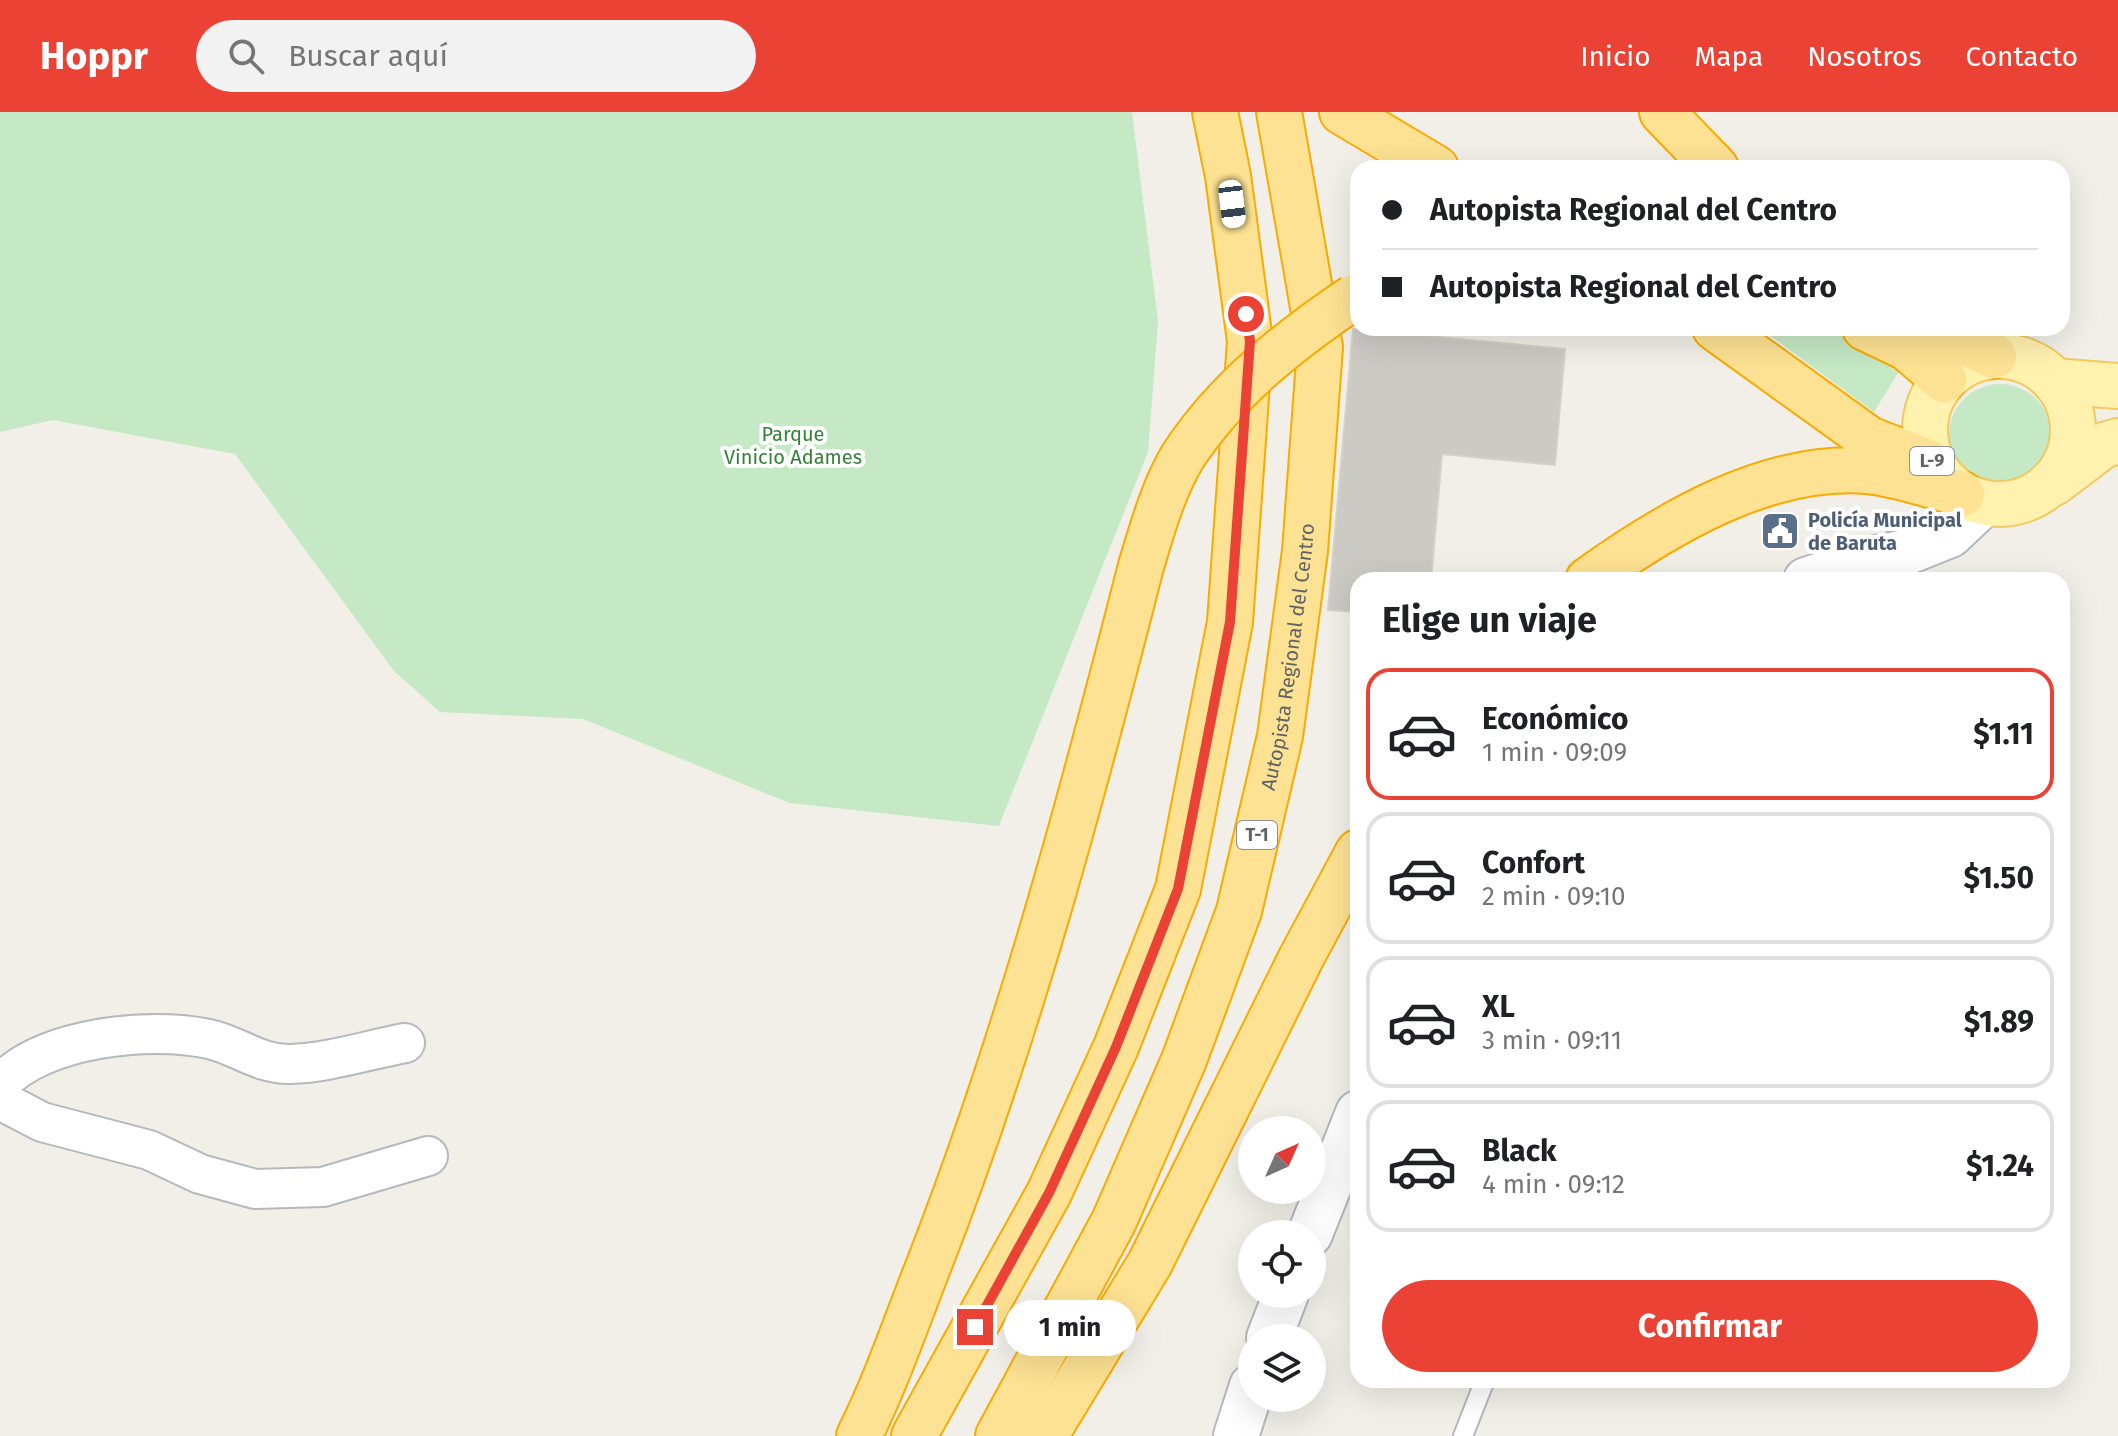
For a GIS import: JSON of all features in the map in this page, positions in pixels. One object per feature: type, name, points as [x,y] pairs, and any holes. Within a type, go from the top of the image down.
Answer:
[{"type":"highway","points":[[914,1436],[1049,1193],[1116,1047],[1178,889],[1230,622],[1250,341],[1228,176],[1215,112]]},
{"type":"highway","name":"Autopista Regional del Centro","points":[[998,1436],[1114,1221],[1184,1060],[1239,911],[1280,736],[1305,551],[1320,347],[1279,112]]},
{"type":"highway","points":[[1342,112],[1423,160]]},
{"type":"highway","points":[[1662,112],[1708,160]]},
{"type":"highway","points":[[859,1436],[952,1204],[1021,997],[1105,714],[1141,566],[1157,516],[1183,457],[1218,413],[1272,356],[1350,301]]},
{"type":"highway","points":[[1726,336],[1869,439],[1960,487]]},
{"type":"highway","points":[[1882,336],[1907,348],[1944,380]]},
{"type":"highway","points":[[1951,336],[1994,356]]},
{"type":"highway","points":[[1601,572],[1693,514],[1778,480],[1833,471],[1869,471],[1960,487]]},
{"type":"highway","points":[[1045,1436],[1150,1263],[1294,971],[1350,867]]},
{"type":"main road","points":[[1944,380],[1976,359],[1994,356],[2016,358],[2037,367],[2054,381],[2074,419],[2073,441],[2068,460],[2042,491]]},
{"type":"main road","name":"L-9","points":[[1944,380],[1927,412],[1925,432],[1960,487]]},
{"type":"main road","points":[[2054,381],[2118,386]]},
{"type":"main road","points":[[1960,487],[2024,500],[2042,491],[2104,445],[2118,441]]},
{"type":"street","points":[[1830,572],[1910,551],[1950,535],[1960,487]]},
{"type":"street","points":[[0,1084],[36,1058],[94,1039],[169,1035],[210,1039],[254,1058],[289,1064],[405,1043]]},
{"type":"street","points":[[0,1100],[42,1122],[149,1150],[200,1174],[255,1189],[323,1187],[428,1156]]},
{"type":"street","points":[[1316,1220],[1350,1133]]},
{"type":"street","points":[[1236,1436],[1244,1412]]},
{"type":"lane","points":[[1463,1436],[1482,1388]]},
{"type":"green space","name":"Parque Vinicio Adames","points":[[0,112],[1132,112],[1158,321],[1148,452],[999,826],[790,803],[583,719],[440,712],[394,671],[235,454],[53,420],[0,432]]},
{"type":"green space","points":[[1771,336],[1871,336],[1910,353],[1874,412]]},
{"type":"green space","points":[[2000,384],[2029,392],[2043,406],[2051,435],[2043,464],[2029,478],[2000,486],[1971,478],[1957,464],[1949,435],[1957,406],[1971,392]]},
{"type":"building","points":[[1352,336],[1427,336],[1565,349],[1555,465],[1442,454],[1432,572],[1350,572],[1350,611],[1328,610]]},
{"type":"place","name":"Policía Municipal de Baruta","points":[[1780,531]]},
{"type":"route","points":[[975,1327],[1049,1193],[1116,1047],[1178,889],[1230,622],[1250,341],[1246,314]]}]
